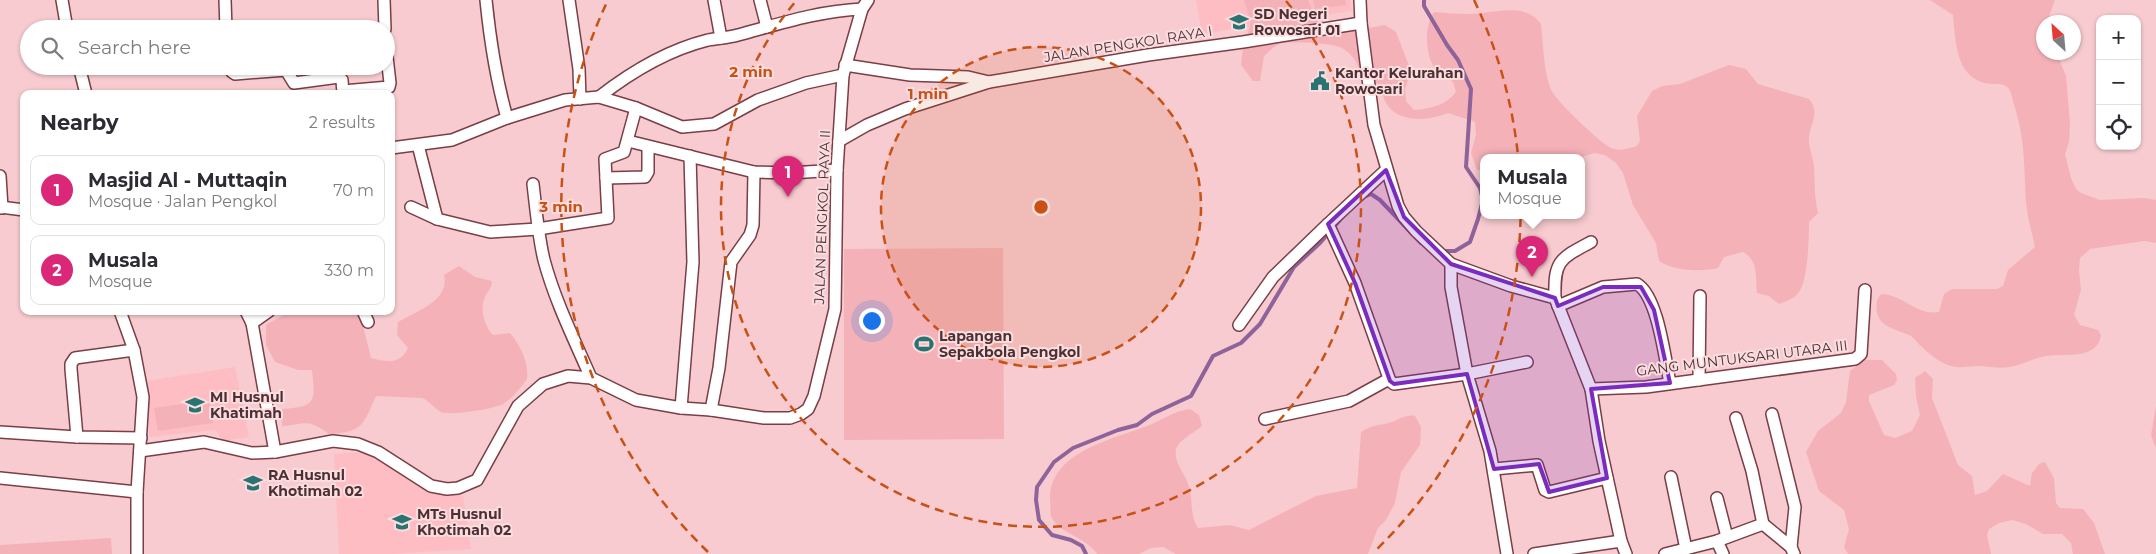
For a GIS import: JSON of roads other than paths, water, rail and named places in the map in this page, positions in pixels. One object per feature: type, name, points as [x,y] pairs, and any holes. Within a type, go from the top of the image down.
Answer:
[{"type":"street","points":[[62,0],[65,20]]},
{"type":"street","points":[[225,0],[226,20]]},
{"type":"street","points":[[384,0],[385,20]]},
{"type":"street","points":[[486,0],[494,62],[507,118]]},
{"type":"street","points":[[569,0],[579,69],[580,99]]},
{"type":"street","points":[[714,0],[721,38]]},
{"type":"street","points":[[760,0],[766,26]]},
{"type":"street","points":[[1360,0],[1361,23],[1374,125],[1386,170],[1404,217],[1451,264],[1556,302],[1603,287],[1637,284],[1641,287],[1654,310],[1670,383]]},
{"type":"street","points":[[599,97],[656,59],[707,40],[865,4]]},
{"type":"street","name":"JALAN PENGKOL RAYA II","points":[[140,451],[204,442],[242,452],[275,452],[333,441],[358,444],[378,452],[431,486],[447,489],[458,488],[477,480],[518,406],[543,384],[568,376],[591,378],[636,400],[681,408],[711,410],[764,418],[790,418],[808,410],[812,403],[835,309],[837,170],[844,70],[865,4]]},
{"type":"street","name":"JALAN PENGKOL RAYA I","points":[[839,141],[867,125],[905,109],[989,82],[1148,55],[1361,23]]},
{"type":"street","points":[[395,148],[452,140],[507,118],[565,100],[599,97],[636,108],[682,128],[714,124],[758,100],[844,70]]},
{"type":"street","name":"JALAN PENGKOL RAYA I","points":[[844,70],[968,77],[989,82]]},
{"type":"street","points":[[82,75],[85,90]]},
{"type":"street","points":[[289,75],[294,83],[339,77],[342,80],[343,90]]},
{"type":"street","points":[[361,90],[389,87],[389,75]]},
{"type":"street","points":[[411,206],[437,219],[490,232],[538,229],[608,218],[605,159],[623,154],[636,108]]},
{"type":"street","points":[[628,140],[648,147],[754,172],[791,173],[837,170]]},
{"type":"street","points":[[418,145],[437,219]]},
{"type":"street","points":[[606,178],[645,177],[648,172],[648,147]]},
{"type":"street","points":[[681,408],[693,262],[690,156]]},
{"type":"street","points":[[1239,325],[1273,277],[1386,170]]},
{"type":"street","points":[[711,410],[719,368],[731,262],[750,235],[753,225],[754,172]]},
{"type":"street","points":[[0,176],[1,207],[20,209]]},
{"type":"street","points":[[533,184],[544,260],[560,307],[591,378]]},
{"type":"street","points":[[1329,226],[1355,282],[1389,379],[1394,384],[1467,374],[1527,362]]},
{"type":"street","points":[[1591,242],[1568,254],[1561,260],[1554,278],[1556,302],[1591,388],[1599,441],[1621,541],[1626,554]]},
{"type":"street","points":[[1451,264],[1451,287],[1467,374],[1490,451],[1507,554]]},
{"type":"street","name":"GANG MUNTUKSARI UTARA III","points":[[1591,388],[1646,387],[1855,359],[1861,354],[1865,290]]},
{"type":"street","points":[[1699,380],[1700,296]]},
{"type":"street","points":[[121,315],[134,350],[142,397],[137,554]]},
{"type":"street","points":[[248,315],[252,323],[275,452]]},
{"type":"street","points":[[252,323],[263,315]]},
{"type":"street","points":[[78,437],[71,369],[73,360],[75,358],[134,350]]},
{"type":"street","points":[[1265,419],[1349,402],[1389,379]]},
{"type":"street","points":[[1772,414],[1796,507],[1793,550]]},
{"type":"street","points":[[1736,418],[1752,471],[1763,524],[1793,550]]},
{"type":"street","points":[[0,432],[78,437],[141,438]]},
{"type":"street","points":[[1494,469],[1536,464],[1539,467],[1544,488],[1549,492],[1608,478]]},
{"type":"street","points":[[1671,477],[1686,549]]},
{"type":"street","points":[[0,478],[138,492]]},
{"type":"street","points":[[1717,498],[1723,554]]},
{"type":"street","points":[[1665,554],[1722,539],[1763,524]]},
{"type":"street","points":[[1534,554],[1621,541]]},
{"type":"waterway","points":[[1424,0],[1424,6],[1458,60],[1471,89],[1466,167],[1480,188]]},
{"type":"waterway","points":[[1361,198],[1371,194],[1380,200],[1421,243]]},
{"type":"waterway","points":[[1443,251],[1455,251],[1470,242],[1480,211]]},
{"type":"waterway","points":[[1086,554],[1082,546],[1071,540],[1052,535],[1039,520],[1036,500],[1037,487],[1054,462],[1073,448],[1118,430],[1137,425],[1152,414],[1191,396],[1213,356],[1241,343],[1260,324],[1294,267],[1320,243],[1346,213]]},
{"type":"place","name":"SD Negeri Rowosari 01","points":[[1239,22]]},
{"type":"place","name":"Kantor Kelurahan Rowosari","points":[[1320,81]]},
{"type":"place","name":"Masjid Al - Muttaqin","points":[[788,197]]},
{"type":"place","name":"Musala","points":[[1532,277]]},
{"type":"place","name":"Lapangan Sepakbola Pengkol","points":[[924,344]]},
{"type":"place","name":"MI Husnul Khatimah","points":[[195,405]]},
{"type":"place","name":"RA Husnul Khotimah 02","points":[[253,483]]},
{"type":"place","name":"MTs Husnul Khotimah 02","points":[[402,522]]}]
